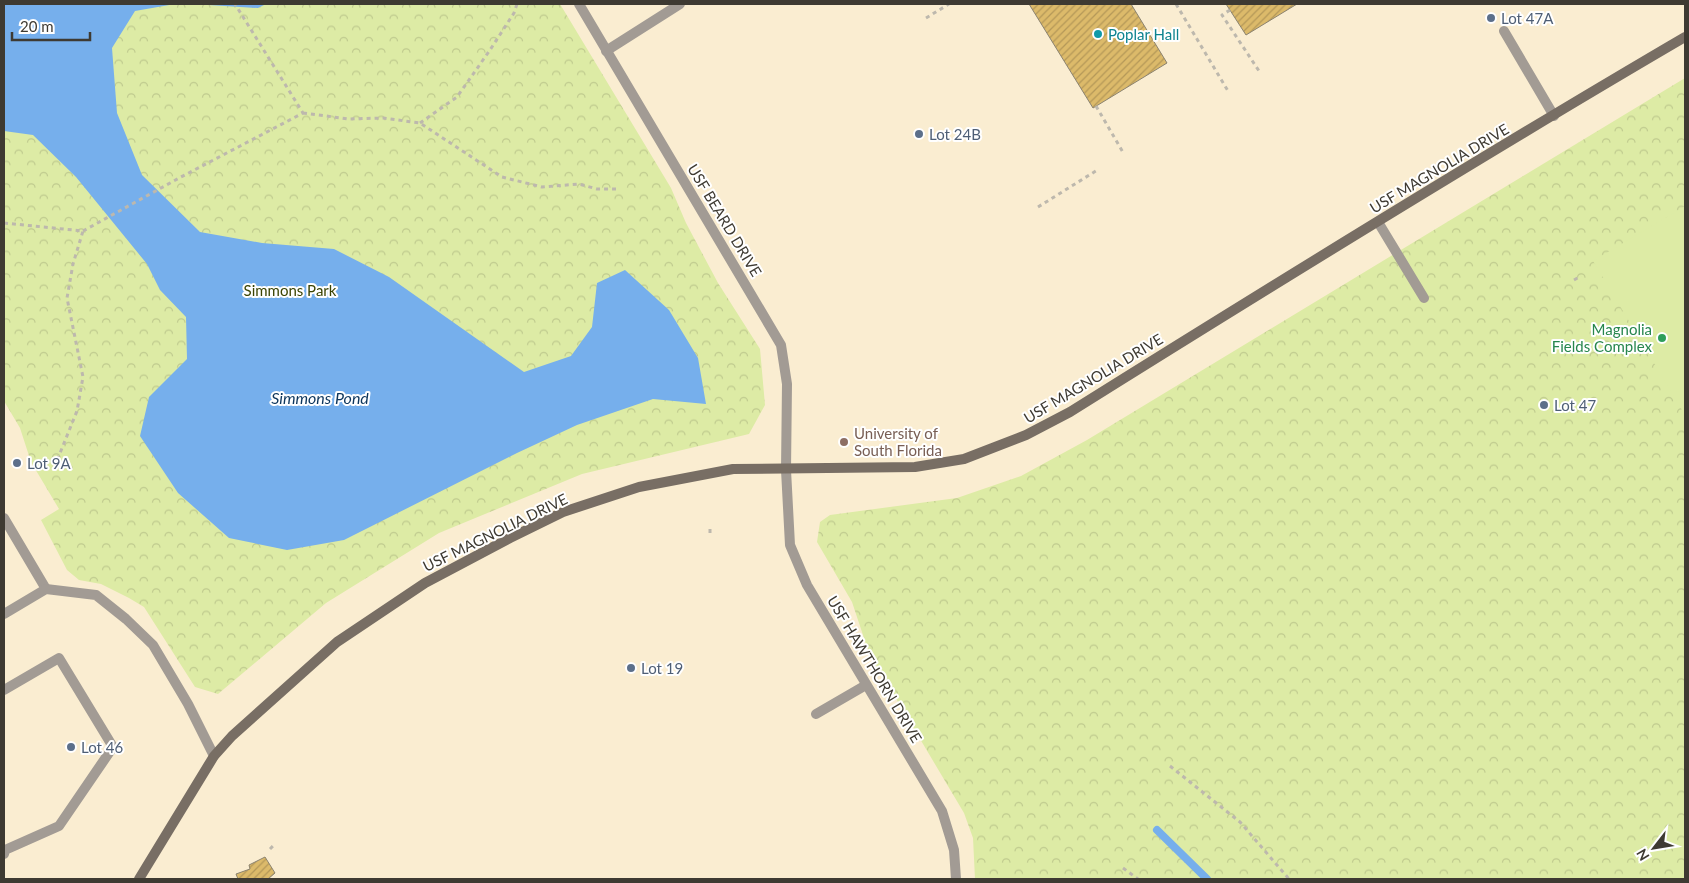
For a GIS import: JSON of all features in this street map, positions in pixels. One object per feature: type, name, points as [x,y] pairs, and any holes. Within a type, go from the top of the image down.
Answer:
[{"type":"street","name":"USF BEARD DRIVE","points":[[579,4],[781,345],[787,384],[786,470]]},
{"type":"street","points":[[606,51],[680,4]]},
{"type":"street","points":[[1504,31],[1554,116]]},
{"type":"street","name":"USF MAGNOLIA DRIVE","points":[[139,879],[214,756],[232,736],[337,642],[425,583],[563,512],[639,487],[733,469],[786,470],[915,467],[964,459],[1026,435],[1070,412],[1378,222],[1685,37]]},
{"type":"street","points":[[1378,222],[1424,298]]},
{"type":"street","name":"USF HAWTHORN DRIVE","points":[[786,470],[790,545],[807,585],[942,811],[954,850],[956,879]]},
{"type":"street","points":[[4,518],[46,589]]},
{"type":"street","points":[[4,614],[46,589],[96,595],[126,619],[153,645],[188,704],[214,756]]},
{"type":"street","points":[[4,690],[59,658],[113,747],[59,826],[4,850]]},
{"type":"street","points":[[816,714],[866,684]]},
{"type":"path","points":[[235,4],[303,113]]},
{"type":"path","points":[[420,123],[458,97],[514,13],[517,4]]},
{"type":"path","points":[[926,18],[950,4]]},
{"type":"path","points":[[1176,4],[1228,91]]},
{"type":"path","points":[[1230,10],[1222,15],[1259,71]]},
{"type":"path","points":[[1096,106],[1124,154]]},
{"type":"path","points":[[4,223],[84,231],[181,177],[303,113],[349,120],[382,118],[420,123],[502,177],[542,187],[579,184],[597,189],[616,189]]},
{"type":"path","points":[[1038,207],[1099,169]]},
{"type":"path","points":[[56,463],[77,411],[83,376],[67,298],[73,264],[84,231]]},
{"type":"path","points":[[1574,280],[1581,276]]},
{"type":"path","points":[[1170,766],[1240,822],[1289,879]]},
{"type":"path","points":[[1123,868],[1138,879]]},
{"type":"shaded area","name":"University of South Florida","points":[[4,4],[1685,4],[1685,879],[4,879]]},
{"type":"green space","name":"Simmons Park","points":[[4,4],[560,4],[671,188],[686,223],[718,283],[760,349],[765,405],[749,434],[582,474],[439,533],[326,603],[218,694],[195,687],[144,607],[101,584],[79,580],[67,570],[41,520],[59,509],[31,462],[20,428],[4,401]]},
{"type":"green space","points":[[1685,78],[1685,879],[975,879],[973,838],[964,813],[869,653],[852,602],[817,542],[820,522],[830,515],[957,498],[1021,476],[1087,440]]},
{"type":"green space","name":"Magnolia Fields Complex","points":[[1685,206],[1685,415],[1593,261]]},
{"type":"water","name":"Simmons Pond","points":[[4,4],[175,4],[135,11],[112,48],[117,113],[142,175],[200,232],[262,243],[334,249],[389,277],[524,372],[571,356],[592,327],[597,283],[625,270],[669,310],[698,358],[706,404],[653,399],[577,425],[344,540],[287,550],[229,538],[178,493],[140,436],[149,397],[187,359],[186,317],[160,290],[147,264],[76,177],[33,135],[4,131]]},
{"type":"water","points":[[193,4],[266,4],[258,8]]},
{"type":"building","name":"Poplar Hall","points":[[1029,4],[1131,4],[1167,63],[1093,108]]},
{"type":"building","points":[[1226,4],[1297,4],[1246,35]]},
{"type":"building","points":[[265,857],[275,873],[268,879],[238,879],[236,874],[250,869],[249,865]]},
{"type":"waterway","points":[[1157,830],[1207,879]]},
{"type":"place","name":"Lot 47A","points":[[1491,18]]},
{"type":"place","name":"Poplar Hall","points":[[1098,34]]},
{"type":"place","name":"Lot 24B","points":[[919,134]]},
{"type":"place","name":"Magnolia Fields Complex","points":[[1662,338]]},
{"type":"place","name":"Lot 47","points":[[1544,405]]},
{"type":"place","name":"University of South Florida","points":[[844,442]]},
{"type":"place","name":"Lot 9A","points":[[17,463]]},
{"type":"place","name":"Lot 19","points":[[631,668]]},
{"type":"place","name":"Lot 46","points":[[71,747]]}]
